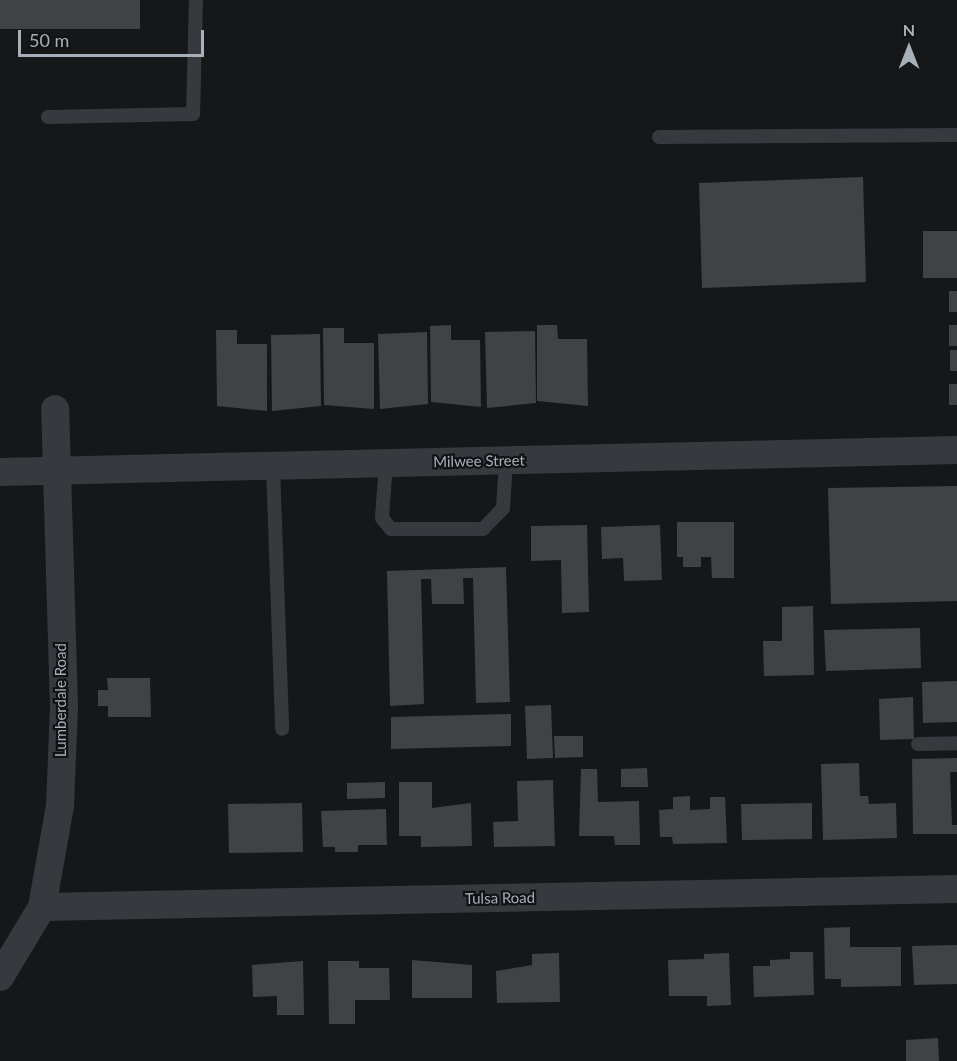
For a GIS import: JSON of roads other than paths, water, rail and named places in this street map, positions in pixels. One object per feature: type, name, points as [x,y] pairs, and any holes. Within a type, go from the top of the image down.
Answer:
[{"type":"street","name":"Lumberdale Road","points":[[0,977],[42,907],[60,806],[64,707],[54,471],[55,409]]},
{"type":"street","name":"Milwee Street","points":[[0,472],[957,450]]},
{"type":"street","name":"Tulsa Road","points":[[42,907],[957,889]]},
{"type":"lane","points":[[48,117],[193,114],[196,0]]},
{"type":"lane","points":[[659,137],[957,135]]},
{"type":"lane","points":[[386,463],[382,518],[392,529],[483,529],[503,508],[506,460]]},
{"type":"lane","points":[[273,466],[282,729]]},
{"type":"lane","points":[[918,744],[957,743]]}]
